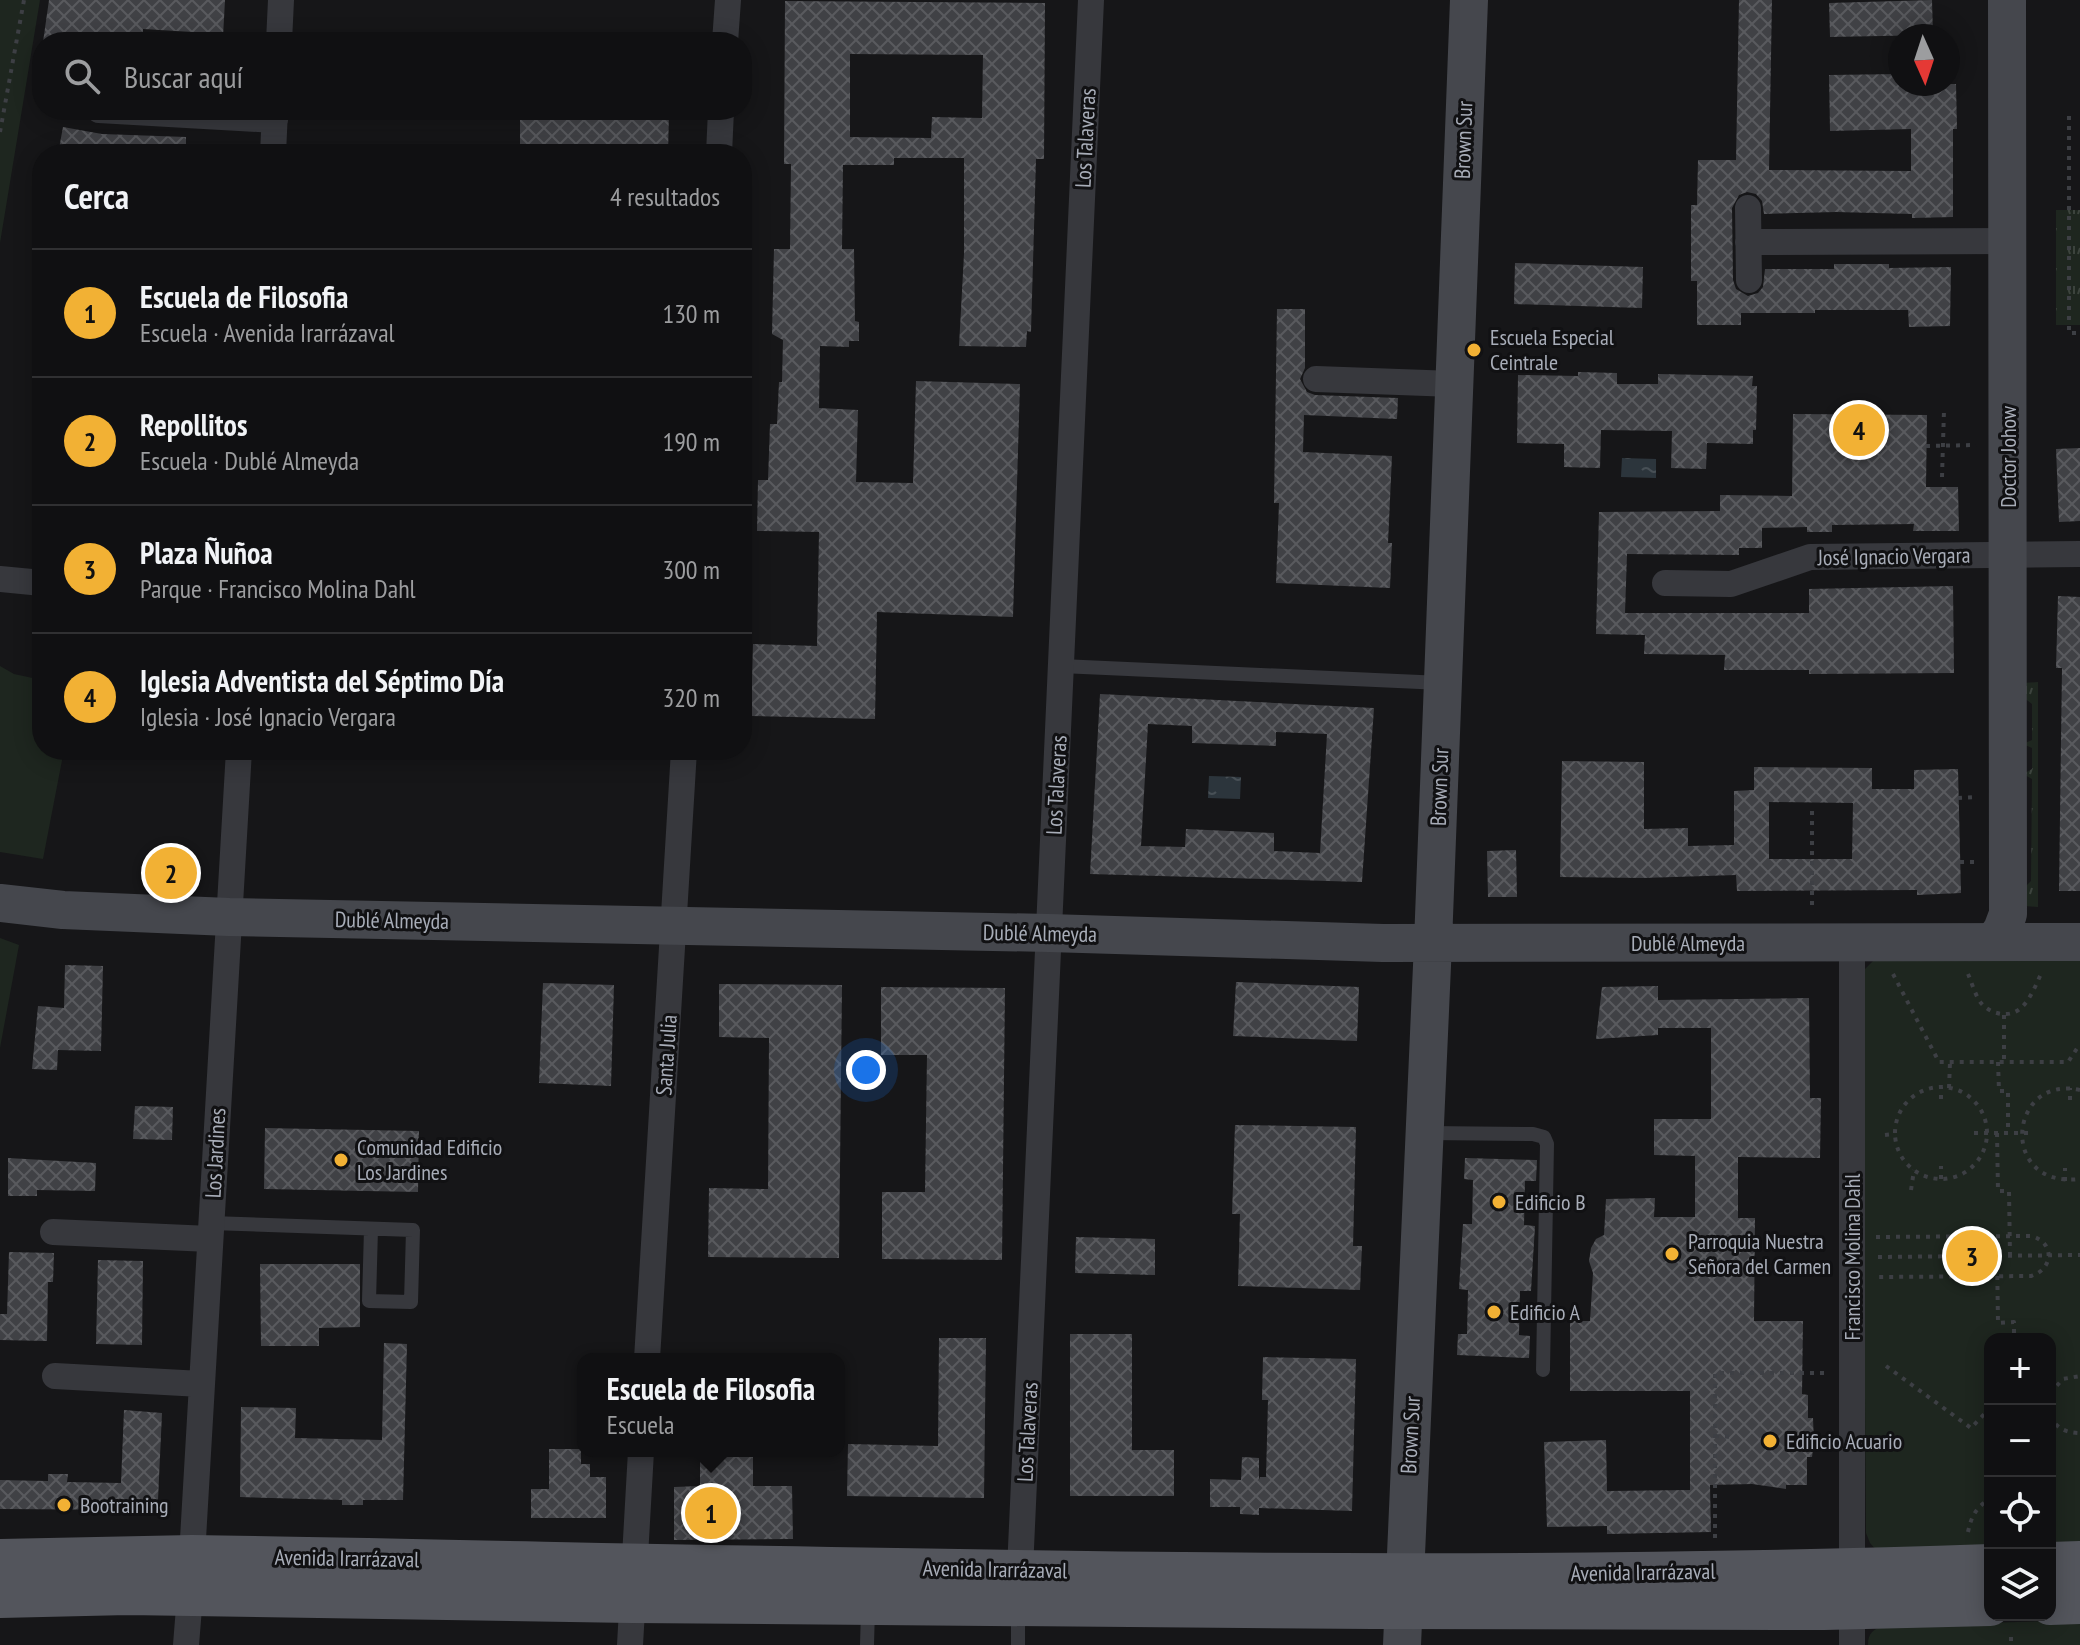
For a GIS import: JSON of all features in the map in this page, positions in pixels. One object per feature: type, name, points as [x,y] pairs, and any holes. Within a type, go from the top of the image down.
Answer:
[{"type":"main road","name":"Avenida Irarrázaval","points":[[1403,1609],[1715,1571],[1852,1608],[1979,1554]]},
{"type":"main road","name":"Avenida Irarrázaval","points":[[0,1560],[191,1575],[633,1583],[1019,1607]]},
{"type":"main road","points":[[2056,1563],[2080,1562]]},
{"type":"main road","name":"Avenida Irarrázaval","points":[[0,1597],[191,1575]]},
{"type":"main road","name":"Avenida Irarrázaval","points":[[633,1583],[868,1604],[1403,1609],[1852,1608],[1984,1620]]},
{"type":"main road","points":[[2056,1604],[2080,1603]]},
{"type":"street","points":[[279,32],[281,0]]},
{"type":"street","points":[[726,32],[728,0]]},
{"type":"street","name":"Los Talaveras","points":[[1019,1607],[1091,0]]},
{"type":"street","name":"Brown Sur","points":[[1403,1609],[1433,943],[1469,0]]},
{"type":"street","name":"Doctor Johow","points":[[2007,0],[2008,554],[2017,942]]},
{"type":"street","points":[[274,144],[275,120]]},
{"type":"street","points":[[719,144],[721,120]]},
{"type":"street","points":[[1748,208],[1749,280]]},
{"type":"street","points":[[1748,242],[2008,241]]},
{"type":"street","points":[[1316,379],[1454,384]]},
{"type":"street","name":"José Ignacio Vergara","points":[[1665,583],[1731,584],[1810,557],[2080,554]]},
{"type":"street","points":[[0,579],[32,582]]},
{"type":"street","name":"Los Jardines","points":[[186,1645],[238,760]]},
{"type":"street","name":"Santa Julia","points":[[647,1353],[683,760]]},
{"type":"street","name":"Dublé Almeyda","points":[[0,903],[63,910],[229,917],[1433,943],[2080,942]]},
{"type":"street","name":"Francisco Molina Dahl","points":[[1852,944],[1852,1608]]},
{"type":"street","points":[[53,1232],[211,1231]]},
{"type":"street","points":[[55,1376],[201,1384]]},
{"type":"street","points":[[630,1645],[641,1457]]},
{"type":"lane","points":[[1061,666],[1443,683]]},
{"type":"lane","points":[[1424,1133],[1533,1134],[1544,1137],[1547,1144],[1543,1370]]},
{"type":"lane","points":[[211,1231],[371,1229],[413,1230],[411,1302],[369,1301],[371,1229]]},
{"type":"lane","points":[[867,1645],[868,1604]]},
{"type":"path","points":[[0,132],[24,0]]},
{"type":"path","points":[[2069,116],[2069,333],[2080,333]]},
{"type":"path","points":[[1942,477],[1944,410]]},
{"type":"path","points":[[1926,446],[1977,445]]},
{"type":"path","points":[[1958,798],[1976,797]]},
{"type":"path","points":[[1812,811],[1812,910]]},
{"type":"path","points":[[1960,862],[1976,862]]},
{"type":"path","points":[[1968,974],[1981,1003],[1992,1012],[2004,1015],[2018,1011],[2027,1003],[2017,942]]},
{"type":"path","points":[[1893,974],[1939,1062],[2068,1062],[2080,1044]]},
{"type":"path","points":[[2004,1015],[1999,1091],[2008,1091],[2008,1133]]},
{"type":"path","points":[[1949,1088],[1950,1062]]},
{"type":"path","points":[[1941,1087],[1941,1099]]},
{"type":"path","points":[[1949,1088],[1969,1096],[1979,1107],[1986,1121],[1984,1149],[1977,1161],[1954,1177],[1927,1177],[1914,1170],[1897,1148],[1896,1119],[1913,1095],[1926,1089],[1949,1088]]},
{"type":"path","points":[[2070,1088],[2070,1100]]},
{"type":"path","points":[[2080,1090],[2056,1089],[2042,1095],[2031,1105],[2021,1133],[2029,1160],[2039,1171],[2065,1181],[2080,1179]]},
{"type":"path","points":[[1974,1133],[2034,1133]]},
{"type":"path","points":[[1997,1133],[1998,1191],[2009,1191],[2010,1256]]},
{"type":"path","points":[[1885,1135],[1895,1134]]},
{"type":"path","points":[[1941,1166],[1941,1179]]},
{"type":"path","points":[[2065,1168],[2065,1181]]},
{"type":"path","points":[[1911,1190],[1914,1170]]},
{"type":"path","points":[[2010,1236],[2038,1237],[2047,1246],[2049,1255],[2047,1265],[2037,1274],[1997,1276],[1852,1257],[2010,1236]]},
{"type":"path","points":[[1852,1257],[2080,1255]]},
{"type":"path","points":[[1997,1256],[1998,1323],[2014,1322],[2014,1333]]},
{"type":"path","points":[[1886,1366],[1971,1428],[1984,1414]]},
{"type":"path","points":[[1715,1571],[1715,1373],[1803,1373]]},
{"type":"path","points":[[2056,1387],[2063,1379],[2080,1376]]},
{"type":"path","points":[[2056,1423],[2066,1431],[2080,1433]]},
{"type":"path","points":[[1715,1436],[1732,1437]]},
{"type":"path","points":[[1979,1554],[1971,1518],[1984,1504]]},
{"type":"path","points":[[2000,1621],[2011,1645]]},
{"type":"green space","points":[[0,0],[40,0],[35,32],[32,32],[32,49],[0,243]]},
{"type":"green space","points":[[2056,210],[2080,210],[2080,325],[2056,325]]},
{"type":"green space","points":[[0,666],[14,674],[32,678],[32,760],[62,760],[43,859],[0,852]]},
{"type":"green space","points":[[2038,682],[2038,907],[2025,906],[2023,889],[2031,881],[2032,779],[2023,774],[2032,769],[2032,748],[2023,744],[2032,740],[2032,704],[2023,697],[2023,683]]},
{"type":"green space","points":[[0,938],[19,945],[0,1048]]},
{"type":"green space","points":[[2080,957],[2080,1548],[2056,1549],[2056,1333],[1984,1333],[1984,1551],[1878,1552],[1866,1533],[1862,993],[1865,969],[1874,960]]},
{"type":"green space","points":[[2080,1620],[2080,1645],[1868,1645],[1872,1632],[1884,1626]]},
{"type":"water","points":[[1622,458],[1656,459],[1656,478],[1621,477]]},
{"type":"water","points":[[1209,776],[1241,777],[1240,799],[1208,798]]},
{"type":"building","points":[[49,0],[225,0],[223,32],[143,29],[143,32],[44,32]]},
{"type":"building","points":[[1739,0],[1772,0],[1769,170],[1911,171],[1911,129],[1830,131],[1829,75],[1888,74],[1888,96],[1956,96],[1953,217],[1912,218],[1912,214],[1836,212],[1764,214],[1762,201],[1756,194],[1747,192],[1739,195],[1732,208],[1733,280],[1736,289],[1748,296],[1758,293],[1763,287],[1765,269],[1834,269],[1834,264],[1889,264],[1889,268],[1951,267],[1950,326],[1909,327],[1908,310],[1741,313],[1741,325],[1697,325],[1697,281],[1691,281],[1691,205],[1697,205],[1698,160],[1736,160]]},
{"type":"building","points":[[1932,0],[1933,24],[1888,24],[1888,36],[1830,37],[1829,3]]},
{"type":"building","points":[[785,1],[1045,3],[1044,159],[1036,159],[1031,332],[1027,331],[1026,347],[959,346],[964,254],[964,158],[894,158],[894,165],[843,165],[842,249],[854,249],[855,321],[859,322],[859,341],[849,341],[849,347],[820,346],[819,408],[858,410],[856,482],[913,483],[916,381],[1020,384],[1013,617],[877,612],[875,719],[752,716],[753,644],[817,646],[819,532],[757,531],[758,480],[768,480],[770,424],[777,424],[779,382],[782,382],[783,340],[772,334],[774,249],[790,249],[791,164],[784,164]],"holes":[[[850,54],[983,55],[982,118],[932,117],[931,138],[850,137]]]},
{"type":"building","points":[[520,120],[669,120],[668,144],[520,144]]},
{"type":"building","points":[[63,127],[102,134],[186,137],[186,144],[60,144]]},
{"type":"building","points":[[1515,263],[1643,267],[1642,308],[1514,304]]},
{"type":"building","points":[[1277,309],[1305,309],[1305,368],[1300,379],[1307,392],[1315,395],[1398,398],[1397,419],[1304,415],[1303,452],[1392,456],[1388,543],[1392,543],[1390,588],[1276,583],[1279,503],[1274,503]]},
{"type":"building","points":[[1578,372],[1617,373],[1617,384],[1658,384],[1658,374],[1753,376],[1752,386],[1757,386],[1753,444],[1707,443],[1706,469],[1671,468],[1672,431],[1601,430],[1600,468],[1564,467],[1564,444],[1517,443],[1518,375],[1578,376]]},
{"type":"building","points":[[1793,414],[1927,415],[1926,487],[1958,487],[1959,531],[1913,531],[1914,524],[1832,525],[1832,532],[1807,532],[1807,527],[1762,528],[1762,548],[1739,548],[1739,555],[1627,554],[1625,613],[1809,613],[1809,589],[1953,586],[1954,673],[1809,674],[1809,670],[1724,670],[1725,655],[1644,654],[1645,635],[1596,634],[1599,512],[1720,511],[1720,495],[1792,496]]},
{"type":"building","points":[[2080,448],[2080,521],[2059,522],[2056,449]]},
{"type":"building","points":[[2058,596],[2080,597],[2080,891],[2059,891],[2062,668],[2056,668]]},
{"type":"building","points":[[1100,694],[1374,708],[1362,882],[1090,874]],"holes":[[[1148,724],[1192,726],[1192,743],[1276,746],[1276,732],[1327,734],[1320,853],[1274,851],[1274,833],[1186,829],[1185,847],[1141,846]]]},
{"type":"building","points":[[1562,761],[1644,762],[1644,829],[1688,828],[1688,846],[1734,845],[1734,791],[1754,790],[1754,767],[1872,768],[1872,789],[1914,789],[1914,770],[1958,769],[1961,893],[1917,895],[1917,890],[1737,891],[1736,875],[1560,877]],"holes":[[[1769,802],[1853,803],[1852,859],[1769,859]]]},
{"type":"building","points":[[1516,850],[1517,897],[1488,897],[1487,851]]},
{"type":"building","points":[[65,965],[103,966],[101,1051],[58,1050],[57,1070],[32,1069],[38,1006],[64,1008]]},
{"type":"building","points":[[1236,982],[1359,987],[1357,1041],[1233,1036]]},
{"type":"building","points":[[543,983],[614,985],[611,1086],[539,1083]]},
{"type":"building","points":[[719,984],[842,985],[839,1258],[708,1257],[709,1188],[768,1189],[769,1038],[719,1037]]},
{"type":"building","points":[[1658,986],[1658,1000],[1809,998],[1810,1098],[1821,1098],[1820,1158],[1738,1157],[1738,1218],[1755,1218],[1754,1321],[1803,1321],[1802,1394],[1808,1395],[1808,1418],[1813,1418],[1814,1443],[1812,1457],[1807,1457],[1807,1485],[1786,1485],[1786,1489],[1752,1484],[1710,1485],[1711,1532],[1607,1534],[1607,1526],[1547,1527],[1544,1442],[1606,1440],[1607,1491],[1690,1490],[1690,1391],[1570,1391],[1570,1321],[1590,1321],[1593,1273],[1589,1261],[1596,1239],[1604,1235],[1606,1199],[1655,1198],[1654,1217],[1695,1217],[1695,1156],[1654,1155],[1654,1119],[1711,1119],[1711,1028],[1658,1028],[1658,1035],[1596,1039],[1602,987]]},
{"type":"building","points":[[881,987],[1005,988],[1002,1260],[882,1259],[882,1192],[925,1192],[927,1055],[881,1055]]},
{"type":"building","points":[[135,1106],[173,1107],[172,1140],[133,1139]]},
{"type":"building","points":[[1235,1125],[1356,1127],[1353,1246],[1362,1246],[1360,1290],[1238,1286],[1240,1214],[1232,1214]]},
{"type":"building","name":"Comunidad Edificio Los Jardines","points":[[265,1128],[419,1131],[418,1192],[264,1189]]},
{"type":"building","points":[[8,1158],[96,1163],[95,1191],[37,1190],[37,1196],[8,1196]]},
{"type":"building","points":[[1465,1158],[1537,1160],[1536,1181],[1525,1181],[1524,1225],[1535,1226],[1531,1291],[1520,1291],[1519,1335],[1530,1336],[1529,1358],[1457,1355],[1458,1334],[1467,1334],[1468,1290],[1459,1289],[1463,1224],[1472,1224],[1473,1180],[1464,1179]]},
{"type":"building","points":[[1076,1237],[1155,1239],[1155,1275],[1075,1273]]},
{"type":"building","points":[[9,1252],[54,1253],[53,1282],[48,1282],[47,1341],[0,1340],[0,1314],[7,1314]]},
{"type":"building","points":[[98,1260],[143,1261],[142,1345],[96,1344]]},
{"type":"building","points":[[260,1264],[360,1264],[360,1327],[319,1328],[319,1346],[261,1346]]},
{"type":"building","points":[[1070,1334],[1132,1334],[1132,1450],[1174,1450],[1174,1496],[1070,1496]]},
{"type":"building","points":[[939,1338],[986,1338],[984,1498],[847,1496],[848,1444],[938,1446]]},
{"type":"building","points":[[384,1343],[407,1344],[403,1500],[363,1500],[363,1505],[342,1505],[342,1500],[240,1497],[241,1407],[296,1408],[295,1438],[382,1440]]},
{"type":"building","points":[[1263,1357],[1356,1359],[1352,1511],[1259,1508],[1259,1515],[1240,1514],[1240,1507],[1210,1507],[1210,1479],[1241,1480],[1242,1457],[1259,1458],[1259,1480],[1266,1477],[1268,1400],[1262,1400]]},
{"type":"building","points":[[124,1410],[162,1413],[158,1500],[146,1500],[146,1510],[0,1509],[0,1480],[48,1481],[48,1474],[68,1474],[67,1482],[121,1483]]},
{"type":"building","points":[[549,1449],[577,1449],[581,1464],[590,1464],[590,1477],[606,1477],[606,1518],[531,1518],[531,1489],[549,1489]]},
{"type":"building","points":[[700,1457],[753,1457],[753,1486],[792,1486],[793,1539],[674,1540],[674,1487],[700,1486]]},
{"type":"place","name":"Escuela Especial Ceintrale","points":[[1474,350]]},
{"type":"place","name":"Iglesia Adventista del Séptimo Día","points":[[1859,430]]},
{"type":"place","name":"Repollitos","points":[[171,873]]},
{"type":"place","name":"Comunidad Edificio Los Jardines","points":[[341,1160]]},
{"type":"place","name":"Edificio B","points":[[1499,1202]]},
{"type":"place","name":"Parroquia Nuestra Señora del Carmen","points":[[1672,1254]]},
{"type":"place","name":"Plaza Ñuñoa","points":[[1972,1256]]},
{"type":"place","name":"Edificio A","points":[[1494,1312]]},
{"type":"place","name":"Edificio Acuario","points":[[1770,1441]]},
{"type":"place","name":"Bootraining","points":[[64,1505]]},
{"type":"place","name":"Escuela de Filosofia","points":[[711,1513]]}]
